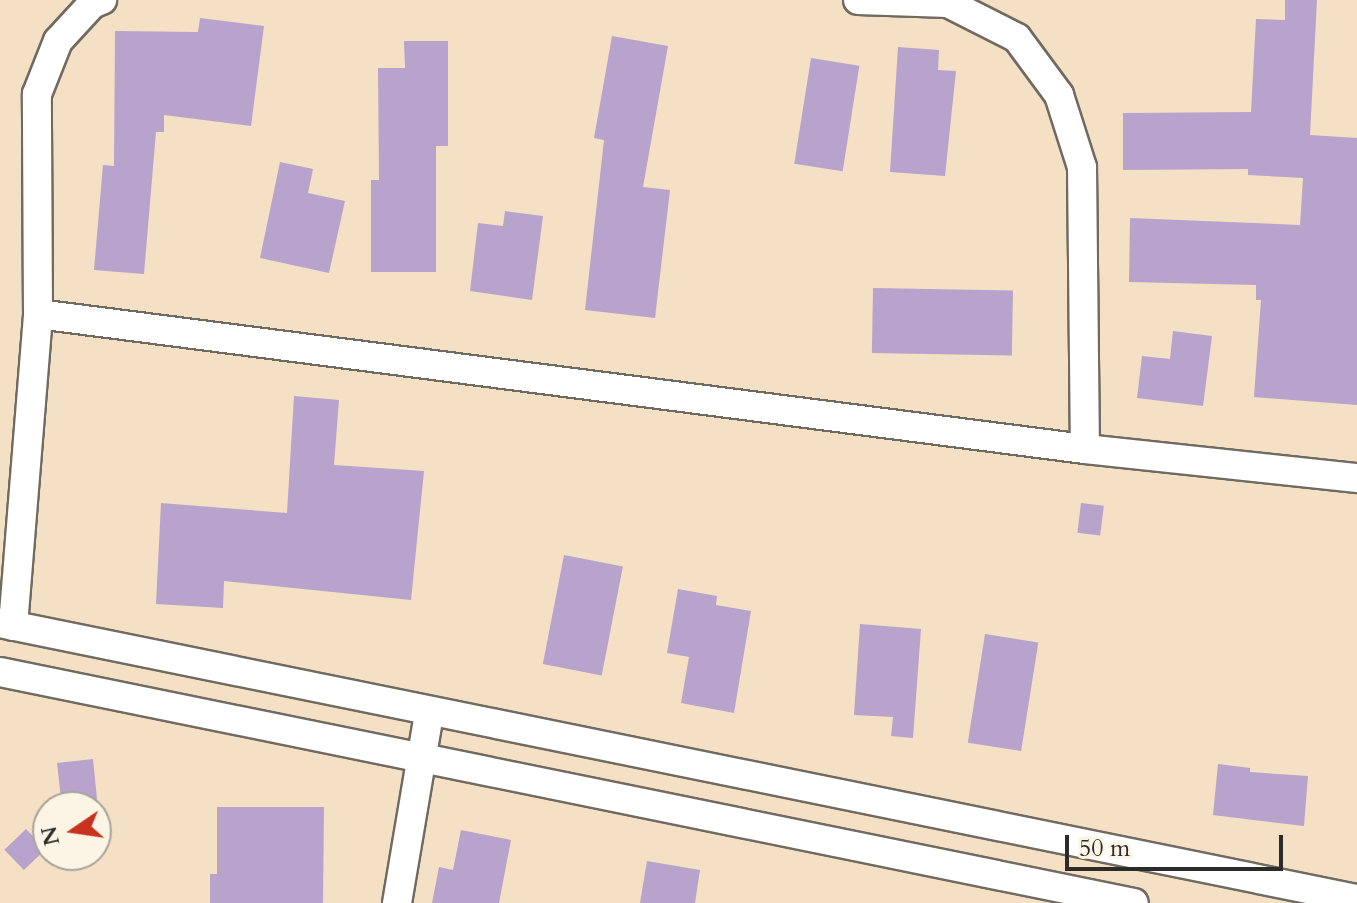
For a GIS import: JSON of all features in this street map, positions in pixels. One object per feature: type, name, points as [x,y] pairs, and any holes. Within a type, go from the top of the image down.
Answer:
[{"type":"street","points":[[102,0],[92,4],[58,41],[37,94],[38,314],[6,625],[1357,899]]},
{"type":"street","points":[[858,0],[948,3],[1017,38],[1059,95],[1082,167],[1085,449]]},
{"type":"street","points":[[38,314],[1085,449],[1357,478]]},
{"type":"street","points":[[0,672],[1134,903]]},
{"type":"street","points":[[397,903],[429,713]]},
{"type":"building","points":[[1285,0],[1317,0],[1310,135],[1357,138],[1357,405],[1254,397],[1261,300],[1256,300],[1256,285],[1129,282],[1130,218],[1300,225],[1303,178],[1248,175],[1248,169],[1123,170],[1123,113],[1251,112],[1256,19],[1285,20]]},
{"type":"building","points":[[200,18],[264,26],[251,126],[164,115],[164,132],[156,132],[144,274],[94,270],[103,165],[114,166],[115,31],[198,32]]},
{"type":"building","points":[[612,36],[668,46],[643,187],[670,190],[655,318],[585,310],[604,140],[594,138]]},
{"type":"building","points":[[404,41],[448,41],[448,146],[436,146],[436,272],[371,272],[371,180],[379,180],[378,68],[405,68]]},
{"type":"building","points":[[898,47],[939,50],[938,70],[956,71],[945,176],[890,172]]},
{"type":"building","points":[[811,58],[859,66],[843,171],[794,164]]},
{"type":"building","points":[[280,162],[313,169],[308,193],[345,201],[329,273],[260,258]]},
{"type":"building","points":[[505,211],[543,216],[532,300],[470,291],[478,223],[503,226]]},
{"type":"building","points":[[873,288],[1013,290],[1012,355],[872,353]]},
{"type":"building","points":[[1173,331],[1212,336],[1203,406],[1137,398],[1142,356],[1170,359]]},
{"type":"building","points":[[294,396],[339,400],[334,465],[424,471],[411,600],[224,581],[223,608],[156,604],[161,503],[287,513]]},
{"type":"building","points":[[1081,503],[1104,506],[1100,536],[1077,533]]},
{"type":"building","points":[[564,555],[623,566],[602,675],[543,664]]},
{"type":"building","points":[[678,589],[717,596],[716,605],[751,611],[734,713],[681,703],[689,657],[667,653]]},
{"type":"building","points":[[860,624],[921,629],[913,738],[891,736],[893,717],[854,715]]},
{"type":"building","points":[[985,634],[1038,642],[1021,751],[968,743]]},
{"type":"building","points":[[93,759],[96,791],[60,791],[57,763]]},
{"type":"building","points":[[1218,764],[1250,768],[1250,772],[1308,776],[1304,826],[1213,815]]},
{"type":"building","points":[[217,807],[324,807],[323,903],[210,903],[210,874],[217,874]]},
{"type":"building","points":[[26,829],[32,835],[32,862],[24,870],[4,850]]},
{"type":"building","points":[[461,830],[511,840],[499,903],[432,903],[439,867],[453,870]]},
{"type":"building","points":[[647,861],[700,870],[695,903],[640,903]]}]
